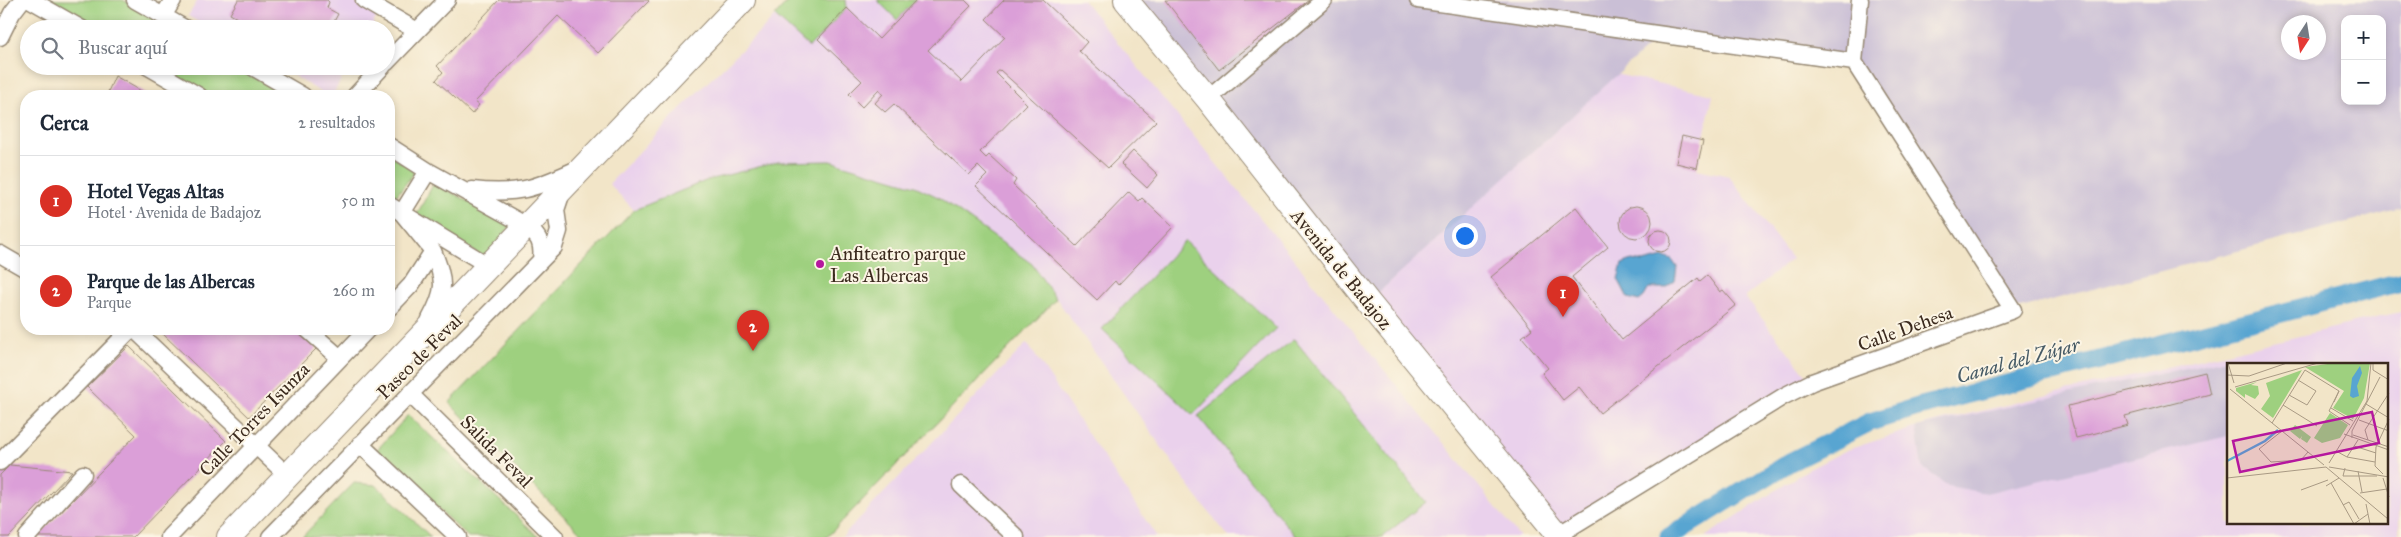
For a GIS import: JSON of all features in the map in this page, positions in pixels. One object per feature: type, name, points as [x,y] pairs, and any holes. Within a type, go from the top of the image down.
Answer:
[{"type":"main road","name":"Avenida de Badajoz","points":[[1126,0],[1208,99],[1368,302],[1559,536]]},
{"type":"main road","points":[[229,537],[527,226],[737,2]]},
{"type":"street","points":[[0,37],[12,13],[22,0]]},
{"type":"street","points":[[31,0],[66,20]]},
{"type":"street","points":[[135,0],[170,20]]},
{"type":"street","points":[[163,16],[173,0]]},
{"type":"street","points":[[364,0],[417,31]]},
{"type":"street","points":[[395,54],[447,0]]},
{"type":"street","points":[[1208,99],[1324,0]]},
{"type":"street","points":[[1418,0],[1854,62],[1860,0]]},
{"type":"street","name":"Calle Dehesa","points":[[1559,536],[1791,392],[1812,382],[2013,310],[1854,62]]},
{"type":"street","points":[[158,75],[176,90]]},
{"type":"street","points":[[267,75],[293,90]]},
{"type":"street","points":[[361,90],[375,75]]},
{"type":"street","points":[[395,150],[428,171],[527,226],[543,247],[541,260]]},
{"type":"street","points":[[464,190],[499,194],[523,191],[544,185],[582,167]]},
{"type":"street","points":[[396,209],[428,171]]},
{"type":"street","name":"Paseo de Feval","points":[[270,537],[554,247],[559,231],[556,210],[563,188]]},
{"type":"street","points":[[396,209],[433,251],[442,275],[440,299],[419,338]]},
{"type":"street","points":[[396,209],[488,266]]},
{"type":"street","points":[[395,302],[411,285],[433,251]]},
{"type":"street","points":[[0,254],[20,266]]},
{"type":"street","points":[[0,462],[125,335]]},
{"type":"street","points":[[140,335],[288,476]]},
{"type":"street","points":[[314,335],[340,358]]},
{"type":"street","name":"Calle Torres Isunza","points":[[169,537],[362,335]]},
{"type":"street","name":"Salida Feval","points":[[410,394],[555,537]]},
{"type":"street","points":[[360,444],[458,537]]},
{"type":"street","points":[[26,537],[83,474]]},
{"type":"street","points":[[961,485],[1016,537]]},
{"type":"shaded area","points":[[198,0],[351,0],[377,16],[375,20],[195,20],[188,16]]},
{"type":"shaded area","points":[[789,0],[1083,0],[1520,537],[1229,537],[1196,496],[1032,264],[938,197],[915,186],[831,161],[778,162],[708,180],[634,210],[609,184],[679,110],[762,30]]},
{"type":"shaded area","points":[[1126,0],[2401,0],[2401,208],[2013,310],[1854,62],[1661,35],[1368,302]]},
{"type":"shaded area","points":[[1615,74],[1713,95],[1697,169],[1729,176],[1792,259],[1745,297],[1812,382],[1558,535],[1368,302]]},
{"type":"shaded area","points":[[293,75],[344,75],[335,90],[317,90]]},
{"type":"shaded area","points":[[2401,312],[2399,537],[1705,537],[1807,470],[1847,450],[1930,423]]},
{"type":"shaded area","points":[[1027,343],[1157,537],[842,537]]},
{"type":"shaded area","points":[[2227,359],[2227,436],[1986,493],[1948,486],[1922,467],[1916,427]]},
{"type":"green space","points":[[51,0],[123,0],[157,20],[76,20],[48,4]]},
{"type":"green space","points":[[789,0],[846,0],[847,8],[809,47],[775,16]]},
{"type":"green space","points":[[877,0],[916,0],[897,20]]},
{"type":"green space","points":[[173,75],[252,75],[278,90],[199,90]]},
{"type":"green space","points":[[395,159],[412,169],[414,173],[395,197]]},
{"type":"green space","points":[[831,161],[915,186],[938,197],[1032,264],[1056,299],[827,537],[585,537],[449,403],[634,210],[708,180],[778,162]]},
{"type":"green space","points":[[434,183],[507,222],[510,227],[487,254],[480,255],[417,214]]},
{"type":"green space","points":[[1185,241],[1276,328],[1193,415],[1102,329]]},
{"type":"green space","points":[[1294,339],[1426,502],[1382,537],[1296,537],[1198,416]]},
{"type":"green space","points":[[408,415],[539,537],[468,537],[376,451]]},
{"type":"green space","points":[[354,483],[376,485],[431,537],[302,537]]},
{"type":"water","points":[[1664,257],[1672,260],[1677,267],[1675,281],[1665,288],[1649,288],[1644,297],[1639,301],[1628,298],[1618,279],[1622,264],[1632,260],[1643,262]]},
{"type":"building","points":[[238,0],[327,0],[329,2],[327,8],[338,14],[335,20],[241,20],[230,14]]},
{"type":"building","points":[[499,0],[649,1],[598,53],[558,16],[475,102],[479,105],[472,114],[436,80],[443,72],[437,66]]},
{"type":"building","points":[[916,0],[965,0],[971,6],[928,50],[962,82],[1005,37],[986,19],[1004,0],[1043,0],[1087,42],[1079,51],[1156,121],[1108,168],[1000,70],[996,73],[1027,104],[980,152],[986,158],[989,155],[1016,180],[1013,185],[1077,246],[1129,192],[1139,201],[1142,198],[1173,227],[1118,285],[1115,281],[1097,300],[976,186],[987,175],[978,166],[969,175],[894,104],[885,112],[875,103],[883,94],[879,89],[862,107],[849,94],[862,81],[818,39],[847,8],[879,39]]},
{"type":"building","points":[[1165,0],[1309,0],[1219,70]]},
{"type":"building","points":[[115,76],[140,90],[109,90]]},
{"type":"building","points":[[1682,136],[1703,141],[1697,168],[1676,163]]},
{"type":"building","points":[[1133,151],[1158,175],[1147,188],[1121,164]]},
{"type":"building","points":[[1636,206],[1648,210],[1652,222],[1648,234],[1636,238],[1624,234],[1620,222],[1624,210]]},
{"type":"building","points":[[1576,207],[1608,247],[1572,277],[1622,340],[1698,278],[1700,281],[1707,275],[1720,292],[1723,290],[1736,305],[1600,413],[1579,387],[1563,400],[1542,373],[1548,368],[1522,337],[1532,329],[1491,277]]},
{"type":"building","points":[[1656,230],[1664,230],[1671,237],[1671,245],[1664,252],[1656,252],[1649,245],[1649,237]]},
{"type":"building","points":[[164,335],[303,335],[317,348],[249,417]]},
{"type":"building","points":[[129,346],[226,441],[133,537],[37,537],[136,435],[87,387]]},
{"type":"building","points":[[2205,372],[2210,394],[2125,416],[2128,425],[2076,438],[2068,406]]},
{"type":"building","points":[[10,465],[72,471],[9,537],[0,537],[0,475]]},
{"type":"waterway","name":"Canal del Zújar","points":[[1669,537],[1790,462],[1870,422],[1918,407],[2401,282]]},
{"type":"place","name":"Anfiteatro parque Las Albercas","points":[[820,264]]},
{"type":"place","name":"Hotel Vegas Altas","points":[[1563,317]]},
{"type":"place","name":"Parque de las Albercas","points":[[753,351]]}]
